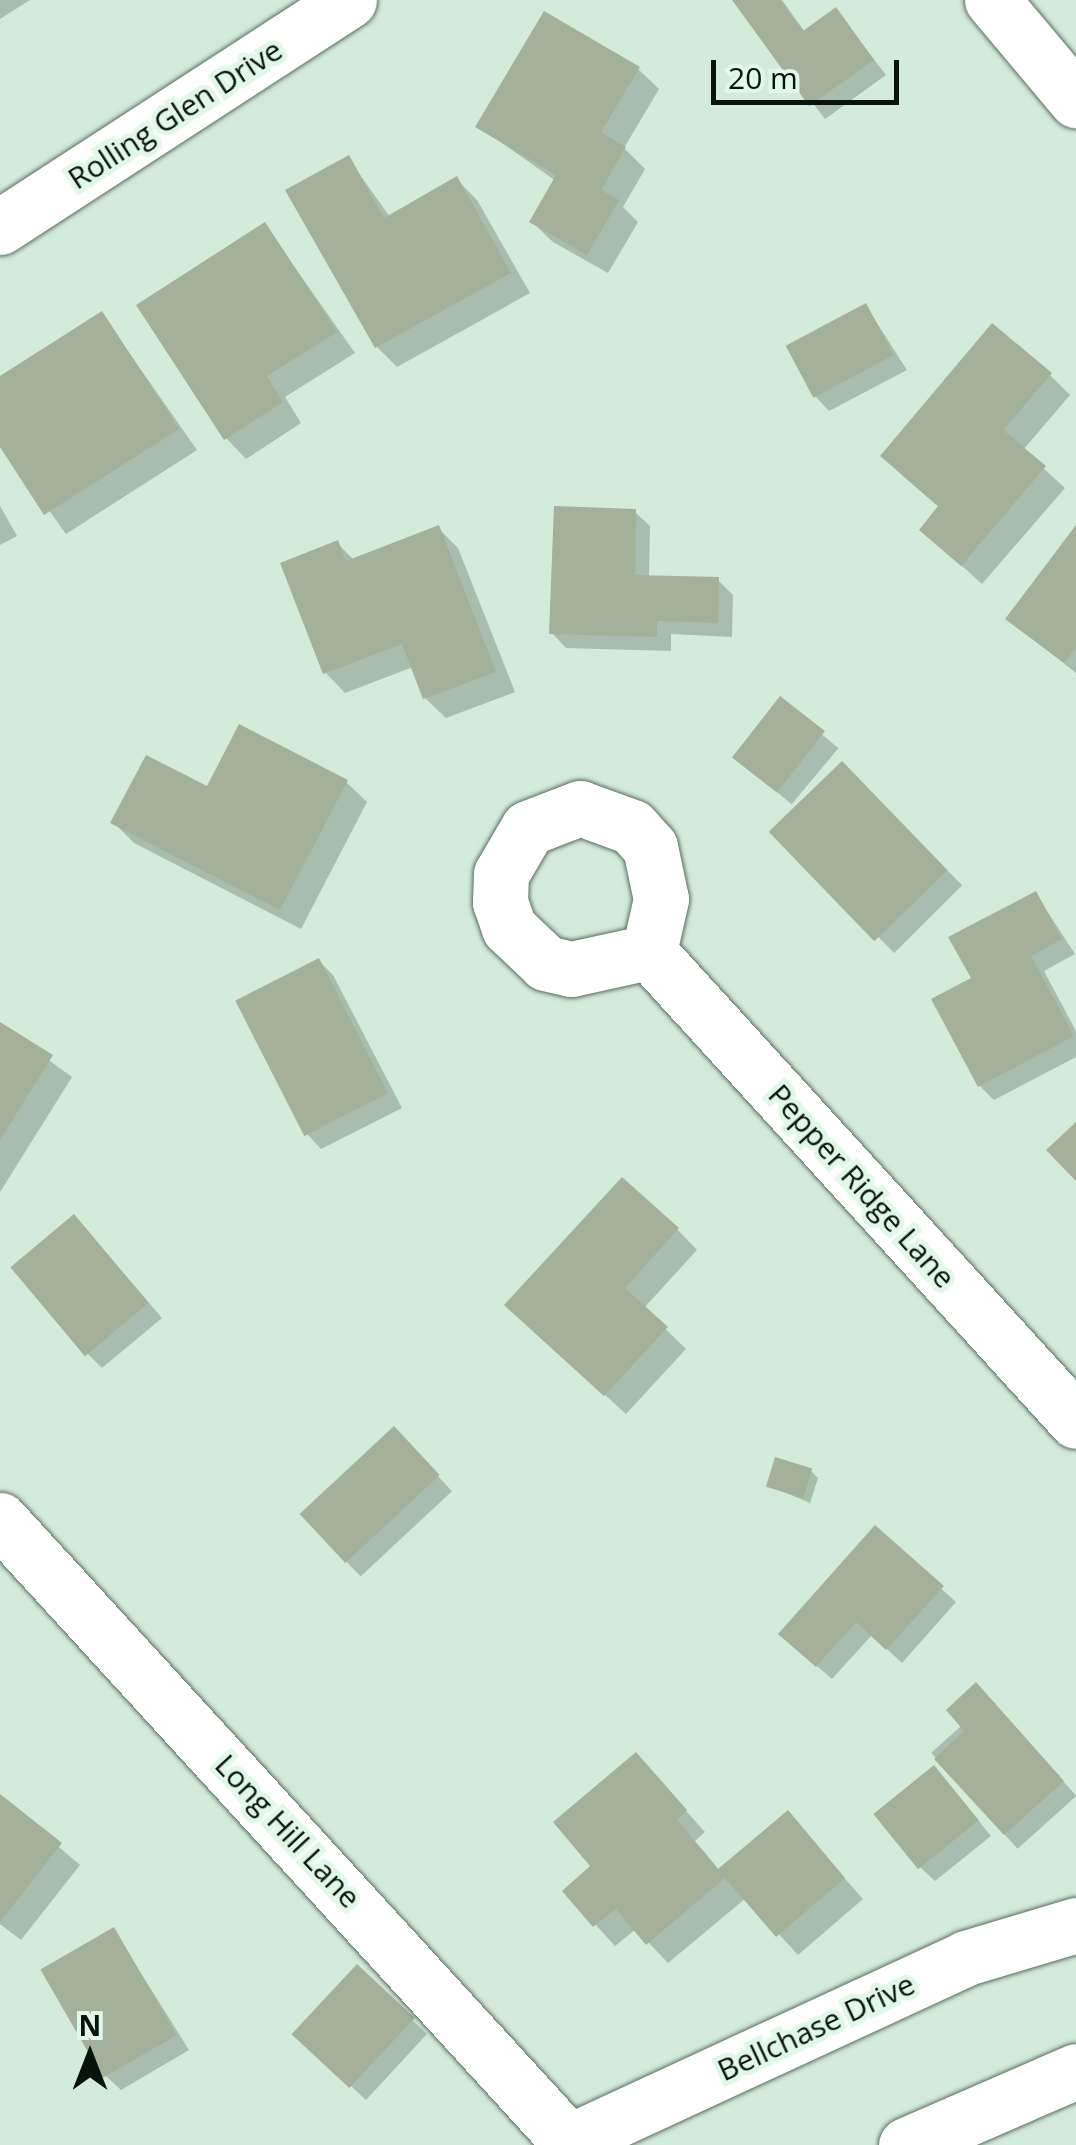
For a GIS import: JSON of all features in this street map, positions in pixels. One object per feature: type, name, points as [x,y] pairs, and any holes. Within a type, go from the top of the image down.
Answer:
[{"type":"street","name":"Rolling Glen Drive","points":[[0,228],[350,0]]},
{"type":"street","points":[[992,0],[1076,100]]},
{"type":"street","name":"Pepper Ridge Lane","points":[[649,952],[1076,1420]]},
{"type":"street","name":"Long Hill Lane","points":[[0,1520],[568,2144]]},
{"type":"street","name":"Bellchase Drive","points":[[568,2144],[966,1958],[1076,1925]]},
{"type":"street","points":[[906,2145],[1076,2071]]},
{"type":"building","points":[[732,0],[780,0],[803,31],[836,7],[874,60],[809,106]]},
{"type":"building","points":[[544,11],[640,67],[601,132],[626,147],[601,190],[619,200],[587,255],[529,222],[556,175],[475,127]]},
{"type":"building","points":[[349,155],[384,218],[457,176],[511,273],[375,348],[285,190]]},
{"type":"building","points":[[265,222],[337,332],[267,376],[283,402],[224,440],[136,305]]},
{"type":"building","points":[[866,303],[894,355],[813,398],[786,346]]},
{"type":"building","points":[[102,311],[179,429],[44,515],[0,447],[0,376]]},
{"type":"building","points":[[992,323],[1052,373],[1003,430],[1046,466],[961,566],[919,530],[938,506],[880,456]]},
{"type":"building","points":[[554,506],[636,509],[635,575],[719,577],[718,623],[657,621],[657,637],[549,634]]},
{"type":"building","points":[[439,525],[496,672],[423,699],[402,644],[323,674],[280,563],[338,540],[346,561]]},
{"type":"building","points":[[1076,525],[1076,648],[1064,663],[1005,619]]},
{"type":"building","points":[[780,696],[825,731],[777,793],[732,757]]},
{"type":"building","points":[[239,724],[348,780],[280,910],[110,823],[146,755],[207,786]]},
{"type":"building","points":[[842,761],[948,870],[874,941],[769,832]]},
{"type":"building","points":[[1036,891],[1062,939],[1031,956],[1074,1036],[978,1087],[931,999],[971,978],[948,937]]},
{"type":"building","points":[[319,958],[388,1093],[304,1136],[235,1001]]},
{"type":"building","points":[[0,1022],[53,1055],[0,1140]]},
{"type":"building","points":[[1076,1122],[1076,1181],[1046,1150]]},
{"type":"building","points":[[622,1177],[679,1228],[625,1288],[668,1327],[604,1396],[504,1305]]},
{"type":"building","points":[[74,1214],[149,1303],[85,1356],[10,1267]]},
{"type":"building","points":[[394,1426],[440,1475],[345,1563],[300,1514]]},
{"type":"building","points":[[775,1457],[812,1468],[803,1498],[766,1487]]},
{"type":"building","points":[[875,1525],[944,1586],[886,1650],[856,1622],[816,1667],[778,1634]]},
{"type":"building","points":[[976,1682],[1064,1781],[1004,1835],[934,1759],[964,1731],[946,1710]]},
{"type":"building","points":[[636,1752],[687,1810],[677,1820],[718,1869],[788,1810],[845,1878],[776,1937],[725,1878],[646,1945],[616,1909],[593,1927],[562,1891],[590,1866],[553,1822]]},
{"type":"building","points":[[934,1765],[979,1820],[918,1869],[873,1814]]},
{"type":"building","points":[[0,1794],[62,1843],[0,1922]]},
{"type":"building","points":[[114,1927],[176,2035],[103,2078],[40,1970]]},
{"type":"building","points":[[357,1964],[415,2018],[349,2088],[292,2034]]}]
